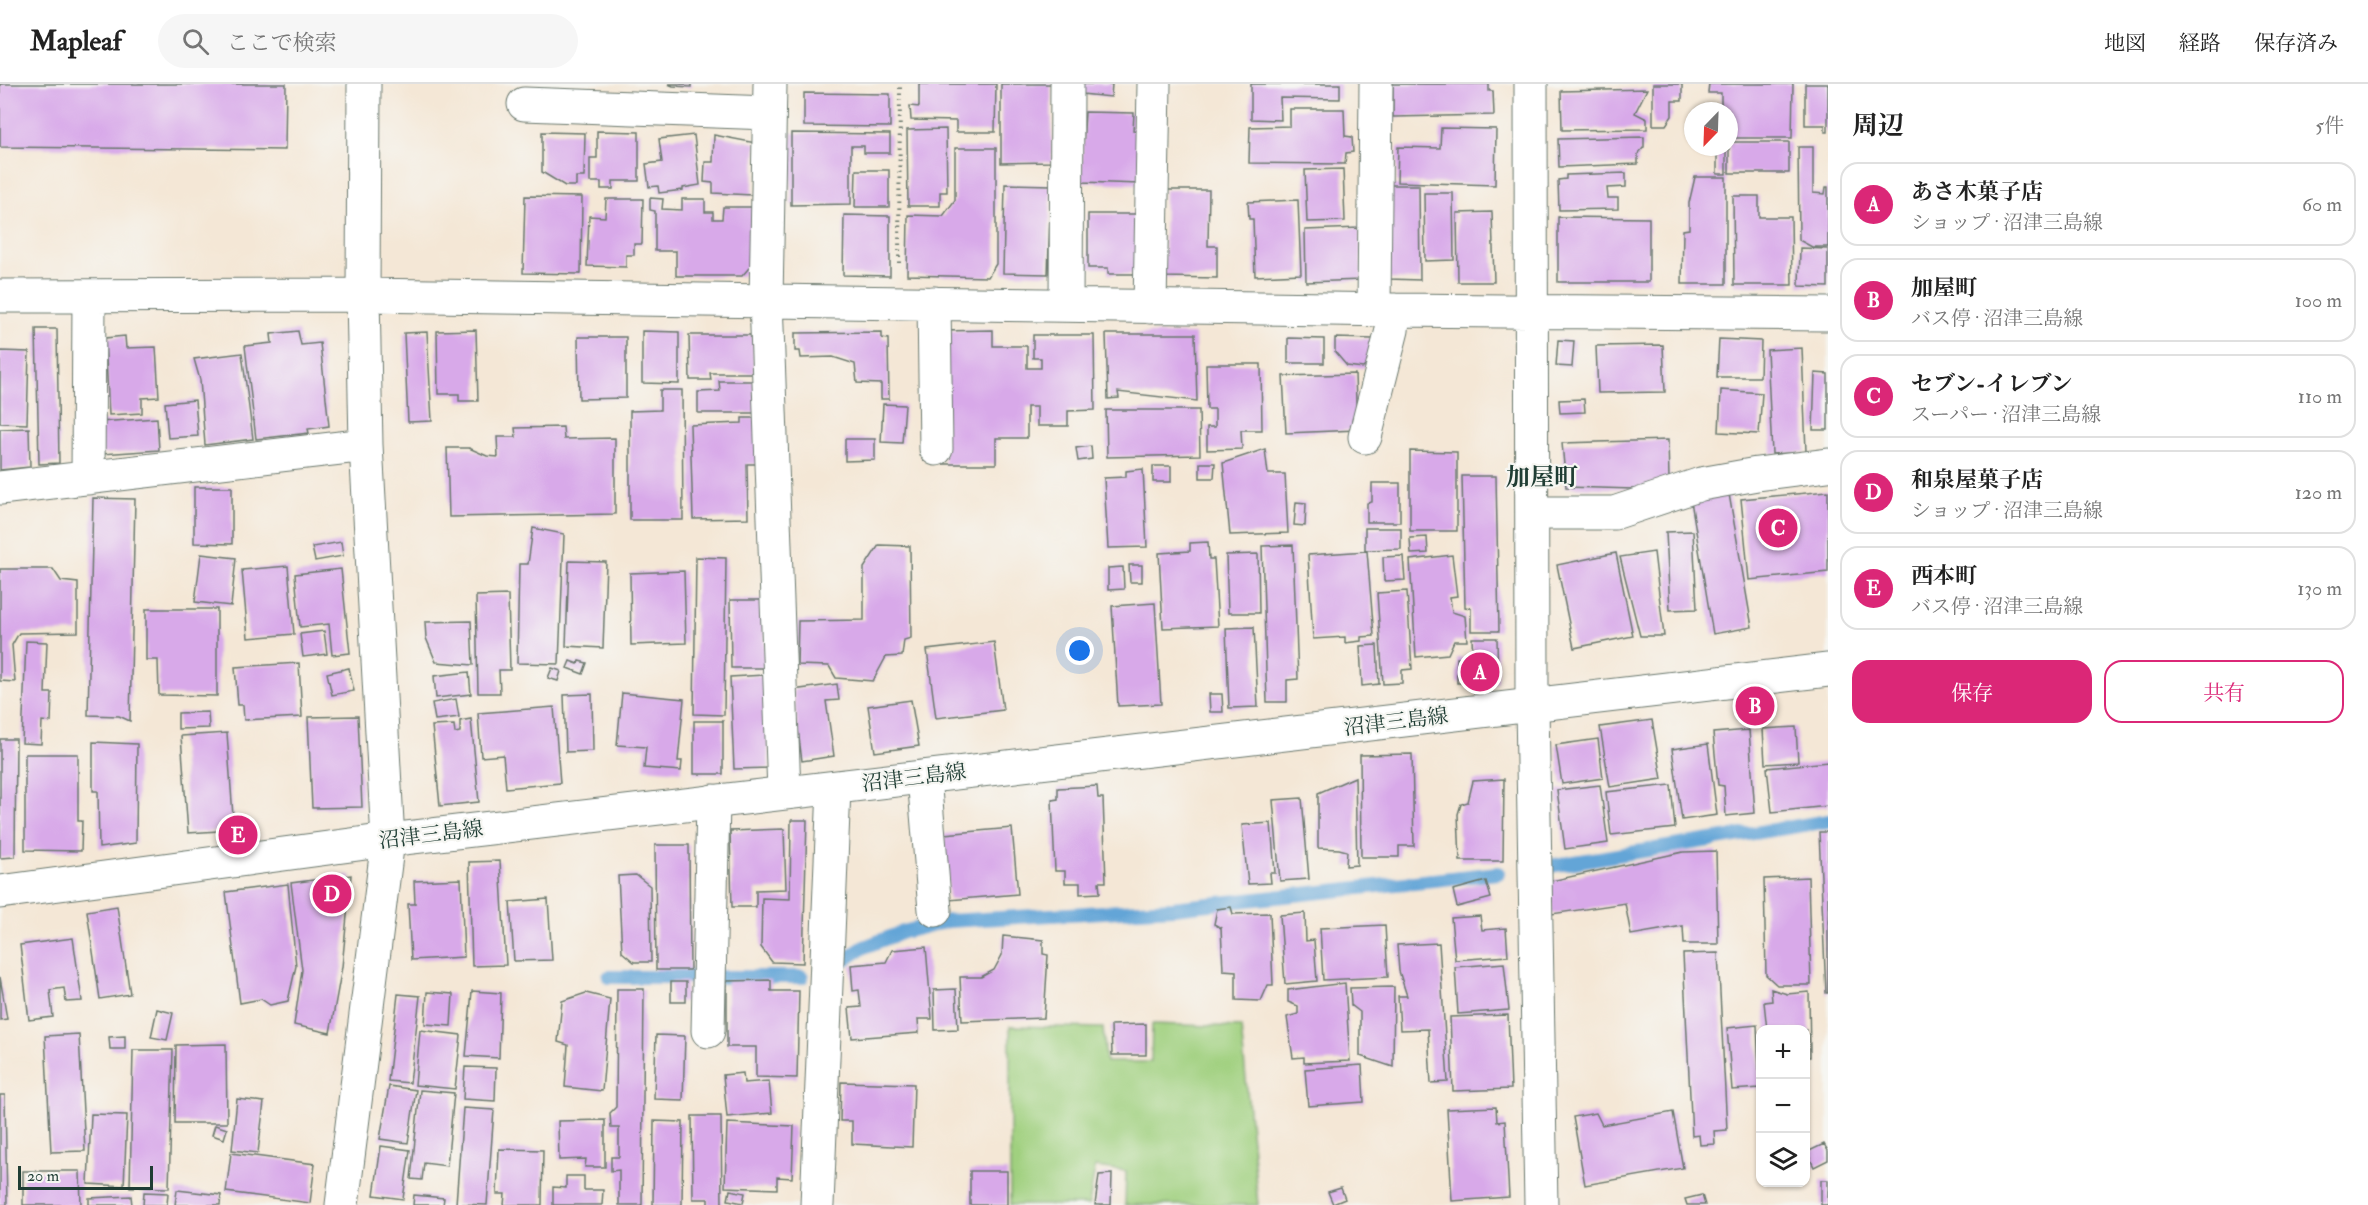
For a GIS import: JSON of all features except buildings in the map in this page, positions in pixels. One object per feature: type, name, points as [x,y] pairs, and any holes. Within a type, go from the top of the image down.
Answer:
[{"type":"street","points":[[342,1205],[388,840],[366,445],[363,295],[364,84]]},
{"type":"street","points":[[1066,305],[1067,84]]},
{"type":"street","points":[[1150,307],[1154,84]]},
{"type":"street","points":[[1365,437],[1392,330],[1384,310],[1376,84]]},
{"type":"street","points":[[1530,84],[1532,706],[1541,1205]]},
{"type":"street","points":[[524,104],[769,98],[766,300],[784,792]]},
{"type":"street","points":[[0,296],[363,295],[1828,314]]},
{"type":"street","points":[[88,478],[89,296]]},
{"type":"street","points":[[934,303],[936,449]]},
{"type":"street","points":[[0,488],[366,445]]},
{"type":"street","points":[[1532,513],[1614,513],[1701,484],[1828,465]]},
{"type":"street","name":"沼津三島線","points":[[0,892],[388,840],[1828,670]]},
{"type":"street","points":[[924,777],[935,910]]},
{"type":"street","points":[[817,1205],[834,788]]},
{"type":"street","points":[[708,1031],[713,801]]},
{"type":"path","points":[[898,302],[900,84]]},
{"type":"green space","points":[[1152,1024],[1241,1027],[1258,1205],[1125,1205],[1126,1171],[1095,1167],[1089,1205],[1010,1205],[1010,1026],[1103,1028],[1106,1062],[1151,1062]]},
{"type":"waterway","points":[[1550,866],[1828,821]]},
{"type":"waterway","points":[[846,959],[864,947],[903,932],[948,921],[1173,908],[1498,873]]},
{"type":"waterway","points":[[609,977],[802,977]]},
{"type":"place","name":"セブン-イレブン","points":[[1778,528]]},
{"type":"place","name":"あさ木菓子店","points":[[1480,672]]},
{"type":"place","name":"加屋町","points":[[1755,706]]},
{"type":"place","name":"西本町","points":[[238,835]]},
{"type":"place","name":"和泉屋菓子店","points":[[332,894]]},
{"type":"district","name":"加屋町","points":[[1542,477]]}]
